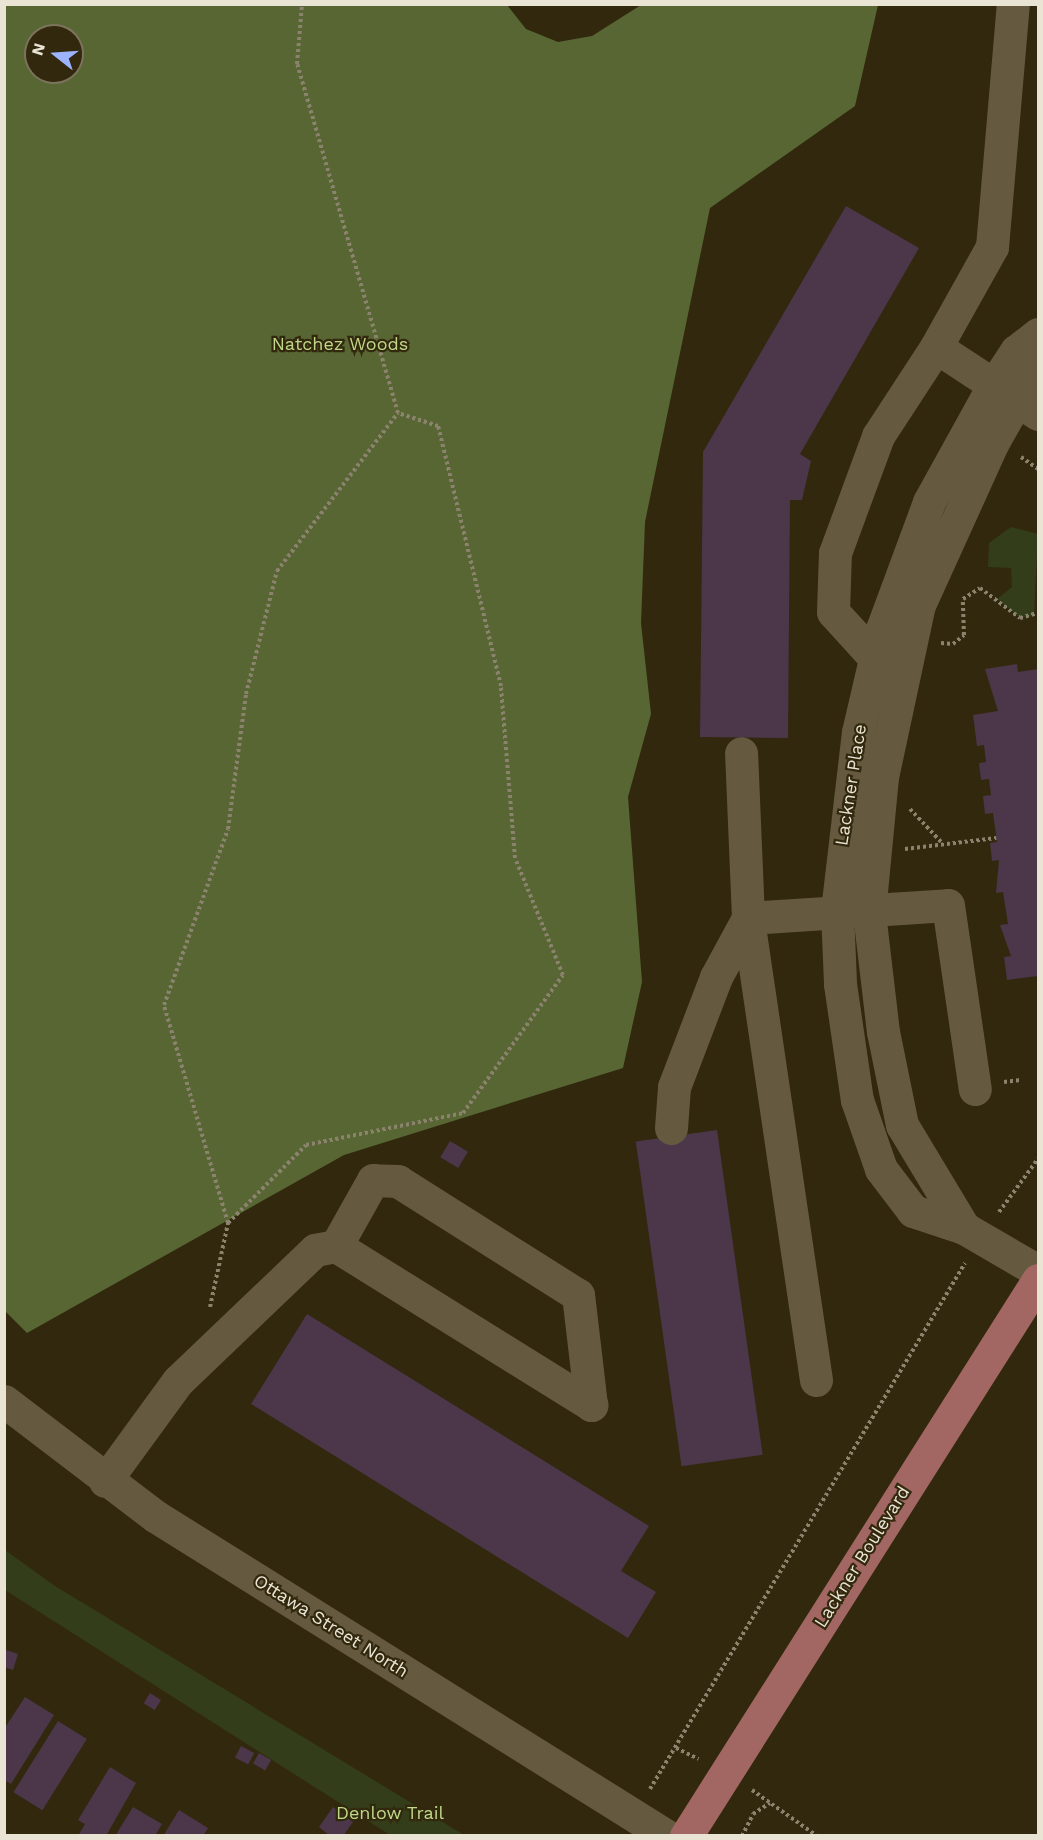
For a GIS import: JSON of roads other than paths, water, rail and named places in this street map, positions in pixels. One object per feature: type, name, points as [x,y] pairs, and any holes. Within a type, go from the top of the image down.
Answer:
[{"type":"main road","name":"Lackner Boulevard","points":[[686,1836],[1038,1280]]},
{"type":"street","points":[[890,662],[833,612],[835,553],[878,436],[936,347],[993,247],[1013,4]]},
{"type":"street","name":"Lackner Place","points":[[973,1233],[902,1125],[883,1032],[869,912],[890,662],[929,502],[1016,401],[1016,351],[1038,334]]},
{"type":"street","points":[[936,347],[1016,401]]},
{"type":"street","name":"Lackner Place","points":[[1038,363],[1016,401],[919,605],[912,635],[890,662],[858,732],[837,911],[840,984],[857,1100],[881,1169],[913,1211],[973,1233],[1038,1271]]},
{"type":"street","points":[[741,753],[748,918],[816,1380]]},
{"type":"street","points":[[748,918],[837,911],[869,912],[948,905],[975,1089]]},
{"type":"street","points":[[671,1128],[674,1087],[716,977],[748,918]]},
{"type":"street","points":[[105,1480],[178,1381],[315,1250],[336,1246],[353,1252],[591,1405],[578,1295],[398,1181],[373,1180],[336,1246]]},
{"type":"street","name":"Ottawa Street North","points":[[4,1401],[105,1480],[667,1836]]},
{"type":"park label","name":"Natchez Woods","points":[[340,344]]},
{"type":"park label","name":"Denlow Trail","points":[[390,1813]]}]
